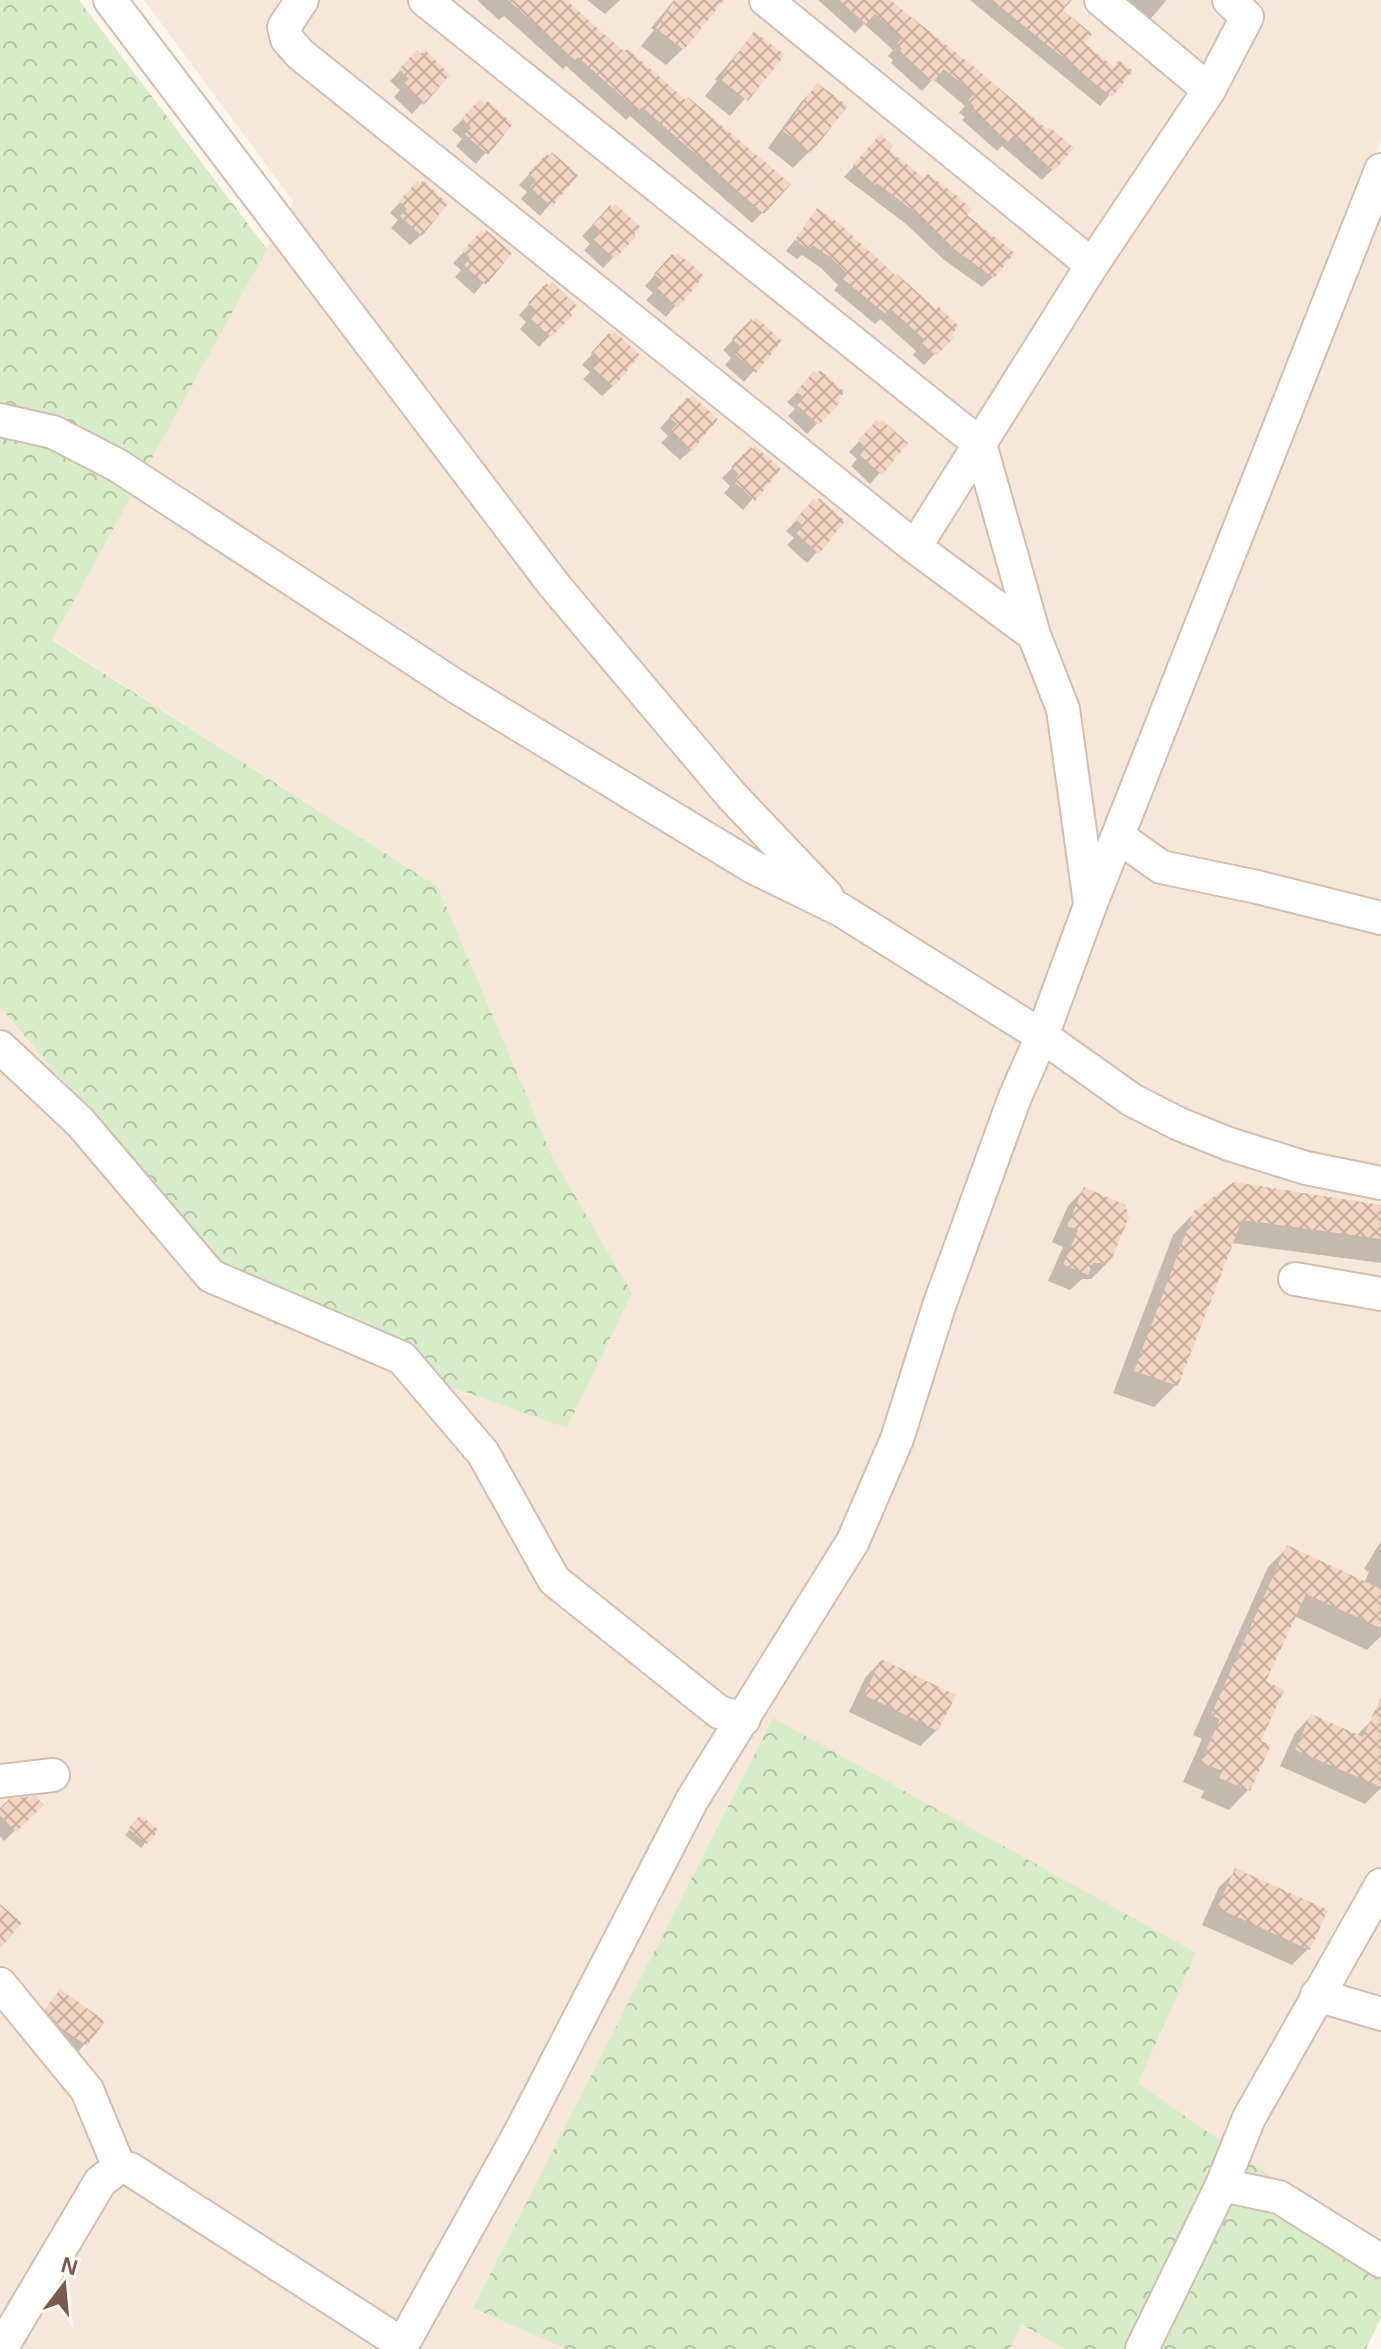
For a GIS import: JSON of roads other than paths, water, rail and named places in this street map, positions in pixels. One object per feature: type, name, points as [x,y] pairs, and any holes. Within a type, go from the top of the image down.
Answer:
[{"type":"street","points":[[110,0],[554,585],[731,795],[841,910]]},
{"type":"street","points":[[302,0],[284,27],[287,39],[300,54],[915,547],[1034,635]]},
{"type":"street","points":[[425,0],[980,444],[1034,635],[1063,709],[1090,906]]},
{"type":"street","points":[[766,0],[1092,265]]},
{"type":"street","points":[[1101,0],[1209,90]]},
{"type":"street","points":[[915,547],[1092,265],[1209,90],[1247,17],[1229,0]]},
{"type":"street","points":[[1,2349],[100,2182],[119,2167],[130,2169],[401,2346],[520,2133],[692,1800],[853,1541],[897,1439],[939,1306],[1010,1112],[1381,170]]},
{"type":"street","points":[[0,420],[53,432],[117,465],[457,687],[753,867],[841,910],[1042,1036],[1132,1100],[1179,1124],[1229,1144],[1306,1168],[1380,1181]]},
{"type":"street","points":[[1119,837],[1161,867],[1381,918]]},
{"type":"street","points":[[0,1047],[80,1122],[211,1276],[402,1358],[483,1453],[554,1580],[719,1712],[744,1719]]},
{"type":"street","points":[[1295,1279],[1381,1294]]},
{"type":"street","points":[[0,1781],[53,1775]]},
{"type":"street","points":[[1142,2349],[1222,2185],[1249,2118],[1381,1885]]},
{"type":"street","points":[[0,1984],[87,2090],[119,2167]]},
{"type":"street","points":[[1317,1995],[1381,2014]]},
{"type":"street","points":[[1222,2185],[1279,2197],[1381,2261]]}]
